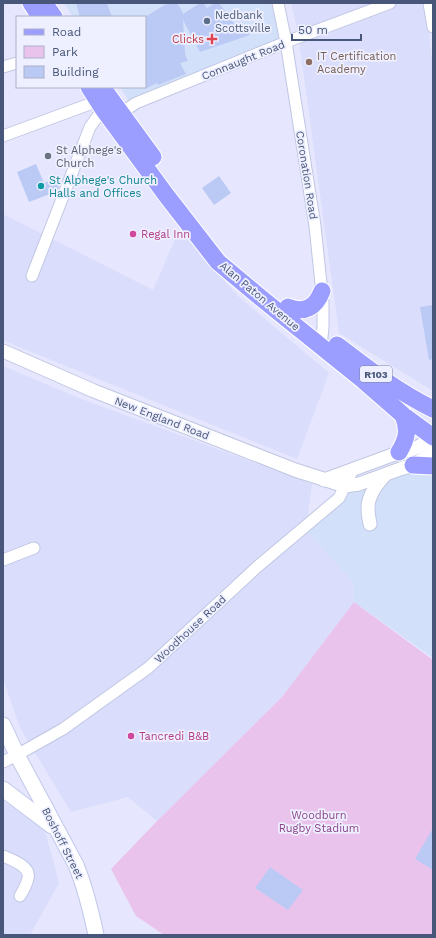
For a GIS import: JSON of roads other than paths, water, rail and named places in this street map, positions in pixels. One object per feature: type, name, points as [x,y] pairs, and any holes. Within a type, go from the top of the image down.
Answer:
[{"type":"main road","points":[[31,3],[39,16]]},
{"type":"main road","points":[[44,3],[53,16]]},
{"type":"main road","name":"Alan Paton Avenue","points":[[89,88],[101,99],[121,113],[175,188],[226,254],[288,307],[364,381],[403,416],[433,437]]},
{"type":"main road","name":"Alan Paton Avenue","points":[[101,99],[166,195],[218,262],[260,298],[322,341],[433,409]]},
{"type":"main road","points":[[288,307],[296,310],[312,306],[317,302],[322,290]]},
{"type":"main road","points":[[399,452],[404,445],[407,436],[406,422],[403,416]]},
{"type":"main road","points":[[413,465],[433,466]]},
{"type":"main road","name":"Boshoff Street","points":[[3,725],[17,755],[76,865],[90,905],[96,935]]},
{"type":"main road","points":[[3,789],[56,829]]},
{"type":"street","name":"Coronation Road","points":[[278,3],[286,42],[315,226],[322,290],[322,341]]},
{"type":"street","name":"Connaught Road","points":[[121,113],[136,103],[286,42],[390,3]]},
{"type":"street","points":[[431,9],[433,27]]},
{"type":"street","points":[[3,67],[16,63]]},
{"type":"street","points":[[3,136],[101,99]]},
{"type":"street","points":[[32,276],[101,99]]},
{"type":"street","name":"New England Road","points":[[3,351],[94,391],[295,470],[345,486],[359,484],[413,465],[433,453]]},
{"type":"street","points":[[324,480],[399,452],[416,448],[433,437]]},
{"type":"street","name":"Woodhouse Road","points":[[3,762],[63,729],[148,668],[257,567],[339,498],[353,469]]},
{"type":"street","points":[[370,524],[368,507],[371,495],[385,475]]},
{"type":"street","points":[[3,560],[34,548]]},
{"type":"street","points":[[3,856],[26,869],[28,873],[28,880],[20,896]]},
{"type":"place","name":"Nedbank Scottsville","points":[[207,21]]},
{"type":"place","name":"Clicks","points":[[212,39]]},
{"type":"place","name":"IT Certification Academy","points":[[309,62]]},
{"type":"place","name":"St Alphege's Church","points":[[48,156]]},
{"type":"place","name":"St Alphege's Church Halls and Offices","points":[[41,186]]},
{"type":"place","name":"Regal Inn","points":[[133,234]]},
{"type":"place","name":"Tancredi B&B","points":[[131,736]]},
{"type":"park label","name":"Woodburn Rugby Stadium","points":[[319,821]]}]
